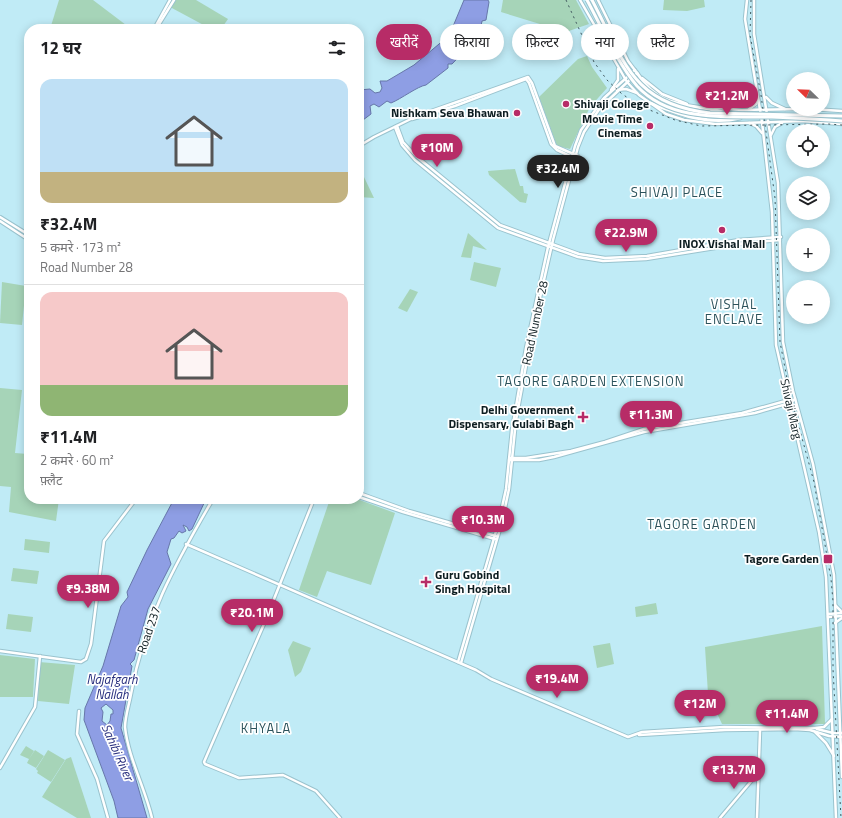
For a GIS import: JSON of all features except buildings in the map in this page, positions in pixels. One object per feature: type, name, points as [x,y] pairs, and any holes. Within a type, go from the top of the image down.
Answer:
[{"type":"main road","points":[[587,0],[632,79],[646,94],[667,107],[678,111],[710,116],[803,118],[842,122]]},
{"type":"main road","points":[[592,0],[631,73],[649,92],[668,104],[679,108],[710,113],[842,116]]},
{"type":"main road","points":[[636,72],[643,83],[657,94],[682,106],[727,114]]},
{"type":"main road","points":[[650,103],[668,111],[697,119],[732,120],[743,117]]},
{"type":"street","points":[[158,24],[170,0]]},
{"type":"street","points":[[158,24],[174,0]]},
{"type":"street","points":[[580,0],[594,24]]},
{"type":"street","points":[[598,0],[611,24]]},
{"type":"street","name":"Shivaji Marg","points":[[747,0],[745,20],[762,122],[772,212],[775,334],[819,532],[826,577],[836,818]]},
{"type":"street","name":"Shivaji Marg","points":[[754,0],[754,34],[778,183],[781,239],[783,342],[795,399],[809,448],[834,575],[842,777]]},
{"type":"street","points":[[614,60],[625,78],[639,95]]},
{"type":"street","points":[[628,60],[636,72],[656,90],[671,99],[686,104],[701,107],[747,110],[786,110]]},
{"type":"street","points":[[600,106],[619,78],[618,66]]},
{"type":"street","points":[[611,90],[625,78],[636,72]]},
{"type":"street","name":"Road Number 28","points":[[459,663],[509,489],[510,459],[530,341],[550,246],[574,155],[575,146],[581,130],[600,106],[628,82],[636,72]]},
{"type":"street","points":[[364,143],[411,119],[528,77],[553,146],[574,155]]},
{"type":"street","points":[[617,90],[628,90],[639,95],[666,114],[684,120],[715,124],[802,121],[842,122]]},
{"type":"street","points":[[764,95],[772,103],[786,110]]},
{"type":"street","points":[[747,110],[756,104],[758,99]]},
{"type":"street","name":"Road Number 28","points":[[574,155],[584,132],[600,106]]},
{"type":"street","points":[[830,110],[842,111]]},
{"type":"street","points":[[797,116],[802,121]]},
{"type":"street","points":[[744,122],[756,126],[763,135]]},
{"type":"street","points":[[770,136],[776,127],[784,122]]},
{"type":"street","points":[[396,126],[402,144],[415,160],[498,228],[588,260],[646,258],[732,243],[781,239]]},
{"type":"street","points":[[0,217],[24,232]]},
{"type":"street","points":[[0,221],[24,237]]},
{"type":"street","points":[[510,459],[539,460],[554,457],[649,431],[755,413],[795,399]]},
{"type":"street","points":[[364,496],[381,503]]},
{"type":"street","points":[[364,498],[496,537]]},
{"type":"street","points":[[0,651],[80,662],[86,659],[91,644],[104,541],[132,504]]},
{"type":"street","name":"Road 237","points":[[152,818],[145,791],[128,740],[126,722],[144,638],[168,579],[186,544],[210,504]]},
{"type":"street","points":[[312,504],[278,585],[264,624],[204,763],[239,778],[283,775],[316,791],[340,818]]},
{"type":"street","points":[[186,544],[459,663],[491,679],[628,737],[638,735],[726,730],[815,728],[824,726],[832,718]]},
{"type":"street","points":[[835,604],[842,615]]},
{"type":"street","points":[[828,615],[842,615]]},
{"type":"street","points":[[835,623],[842,615]]},
{"type":"street","points":[[0,768],[32,715],[36,702],[40,656]]},
{"type":"street","points":[[79,712],[77,734],[96,779],[108,818]]},
{"type":"street","points":[[839,723],[842,726]]},
{"type":"street","points":[[815,728],[833,735],[841,733]]},
{"type":"street","points":[[760,729],[810,730],[841,737]]},
{"type":"street","points":[[757,818],[760,729]]},
{"type":"street","points":[[815,732],[826,743],[834,756]]},
{"type":"street","points":[[720,818],[759,771]]},
{"type":"green space","points":[[59,0],[93,0],[125,24],[52,24]]},
{"type":"green space","points":[[175,0],[196,0],[228,19],[224,24],[202,24],[170,7]]},
{"type":"green space","points":[[503,0],[576,0],[589,24],[581,24],[581,27],[573,30],[573,24],[540,24],[501,12]]},
{"type":"green space","points":[[664,0],[704,0],[705,7],[687,11],[663,10]]},
{"type":"green space","name":"Shivaji College","points":[[581,58],[581,60],[589,60],[607,88],[590,107],[570,149],[557,146],[539,97],[578,59]]},
{"type":"green space","points":[[515,169],[520,186],[523,186],[524,193],[528,194],[526,203],[520,202],[489,175],[488,171]]},
{"type":"green space","points":[[364,177],[374,198],[364,197]]},
{"type":"green space","points":[[468,233],[487,250],[473,246],[471,258],[461,257]]},
{"type":"green space","points":[[474,262],[501,268],[496,287],[470,280]]},
{"type":"green space","points":[[2,282],[24,286],[22,325],[0,323]]},
{"type":"green space","points":[[410,289],[418,292],[407,312],[398,308]]},
{"type":"green space","points":[[0,388],[22,390],[15,453],[24,454],[24,504],[58,504],[56,521],[9,512],[11,487],[0,486]]},
{"type":"green space","points":[[364,502],[395,513],[371,585],[327,571],[317,597],[299,590],[328,504],[364,504]]},
{"type":"green space","points":[[25,539],[50,542],[49,553],[24,550]]},
{"type":"green space","points":[[13,568],[39,571],[37,584],[11,581]]},
{"type":"green space","points":[[656,603],[658,614],[636,617],[635,607]]},
{"type":"green space","points":[[8,614],[33,617],[31,632],[6,629]]},
{"type":"green space","points":[[822,626],[825,724],[722,724],[708,694],[705,647]]},
{"type":"green space","points":[[293,641],[311,648],[301,672],[295,677],[288,650]]},
{"type":"green space","points":[[610,643],[614,664],[597,668],[593,646]]},
{"type":"green space","points":[[0,655],[35,659],[33,697],[0,697]]},
{"type":"green space","points":[[39,662],[75,665],[69,704],[38,701]]},
{"type":"green space","points":[[26,746],[34,751],[29,759],[20,755]]},
{"type":"green space","points":[[35,750],[44,756],[36,768],[27,763]]},
{"type":"green space","points":[[48,750],[65,760],[51,782],[37,773],[38,771],[36,769]]},
{"type":"green space","points":[[71,757],[91,818],[77,818],[42,797],[66,759]]},
{"type":"water","points":[[464,0],[488,0],[486,20],[482,21],[481,24],[454,24]]},
{"type":"water","points":[[440,43],[440,60],[456,60],[452,64],[448,64],[448,68],[426,85],[400,99],[391,103],[387,101],[379,107],[374,104],[370,106],[371,114],[364,119],[364,90],[370,89],[375,93],[380,92],[382,88],[380,81],[387,81],[420,60],[432,60],[432,50]]},
{"type":"water","name":"Najafgarh Nallah","points":[[171,504],[204,504],[192,529],[189,531],[187,527],[183,525],[186,531],[182,533],[179,531],[174,538],[171,539],[167,552],[171,564],[148,609],[134,660],[130,664],[132,666],[121,728],[147,818],[118,818],[114,801],[84,720],[85,708],[103,666],[121,606],[128,597],[127,592]],"holes":[[[106,704],[113,710],[113,714],[111,714],[110,721],[107,725],[102,721],[103,712],[101,708]]]},
{"type":"railway","points":[[566,0],[594,62],[607,80],[622,94],[642,107],[675,120],[701,126],[842,125]]},
{"type":"railway","points":[[751,0],[750,35],[761,95],[775,198],[780,342],[790,394],[814,482],[831,579],[833,601],[833,669],[841,818]]},
{"type":"place","name":"Shivaji College","points":[[566,104]]},
{"type":"place","name":"Nishkam Seva Bhawan","points":[[517,113]]},
{"type":"place","name":"Movie Time Cinemas","points":[[650,126]]},
{"type":"place","name":"INOX Vishal Mall","points":[[722,230]]},
{"type":"place","name":"Delhi Government Dispensary, Gulabi Bagh","points":[[583,417]]},
{"type":"place","name":"Tagore Garden","points":[[828,559]]},
{"type":"place","name":"Guru Gobind Singh Hospital","points":[[426,582]]},
{"type":"district","name":"SHIVAJI PLACE","points":[[677,192]]},
{"type":"district","name":"VISHAL ENCLAVE","points":[[734,312]]},
{"type":"district","name":"TAGORE GARDEN EXTENSION","points":[[591,381]]},
{"type":"district","name":"TAGORE GARDEN","points":[[702,524]]},
{"type":"district","name":"KHYALA","points":[[266,728]]},
{"type":"water label","name":"Sahibi River","points":[[118,752]]}]
